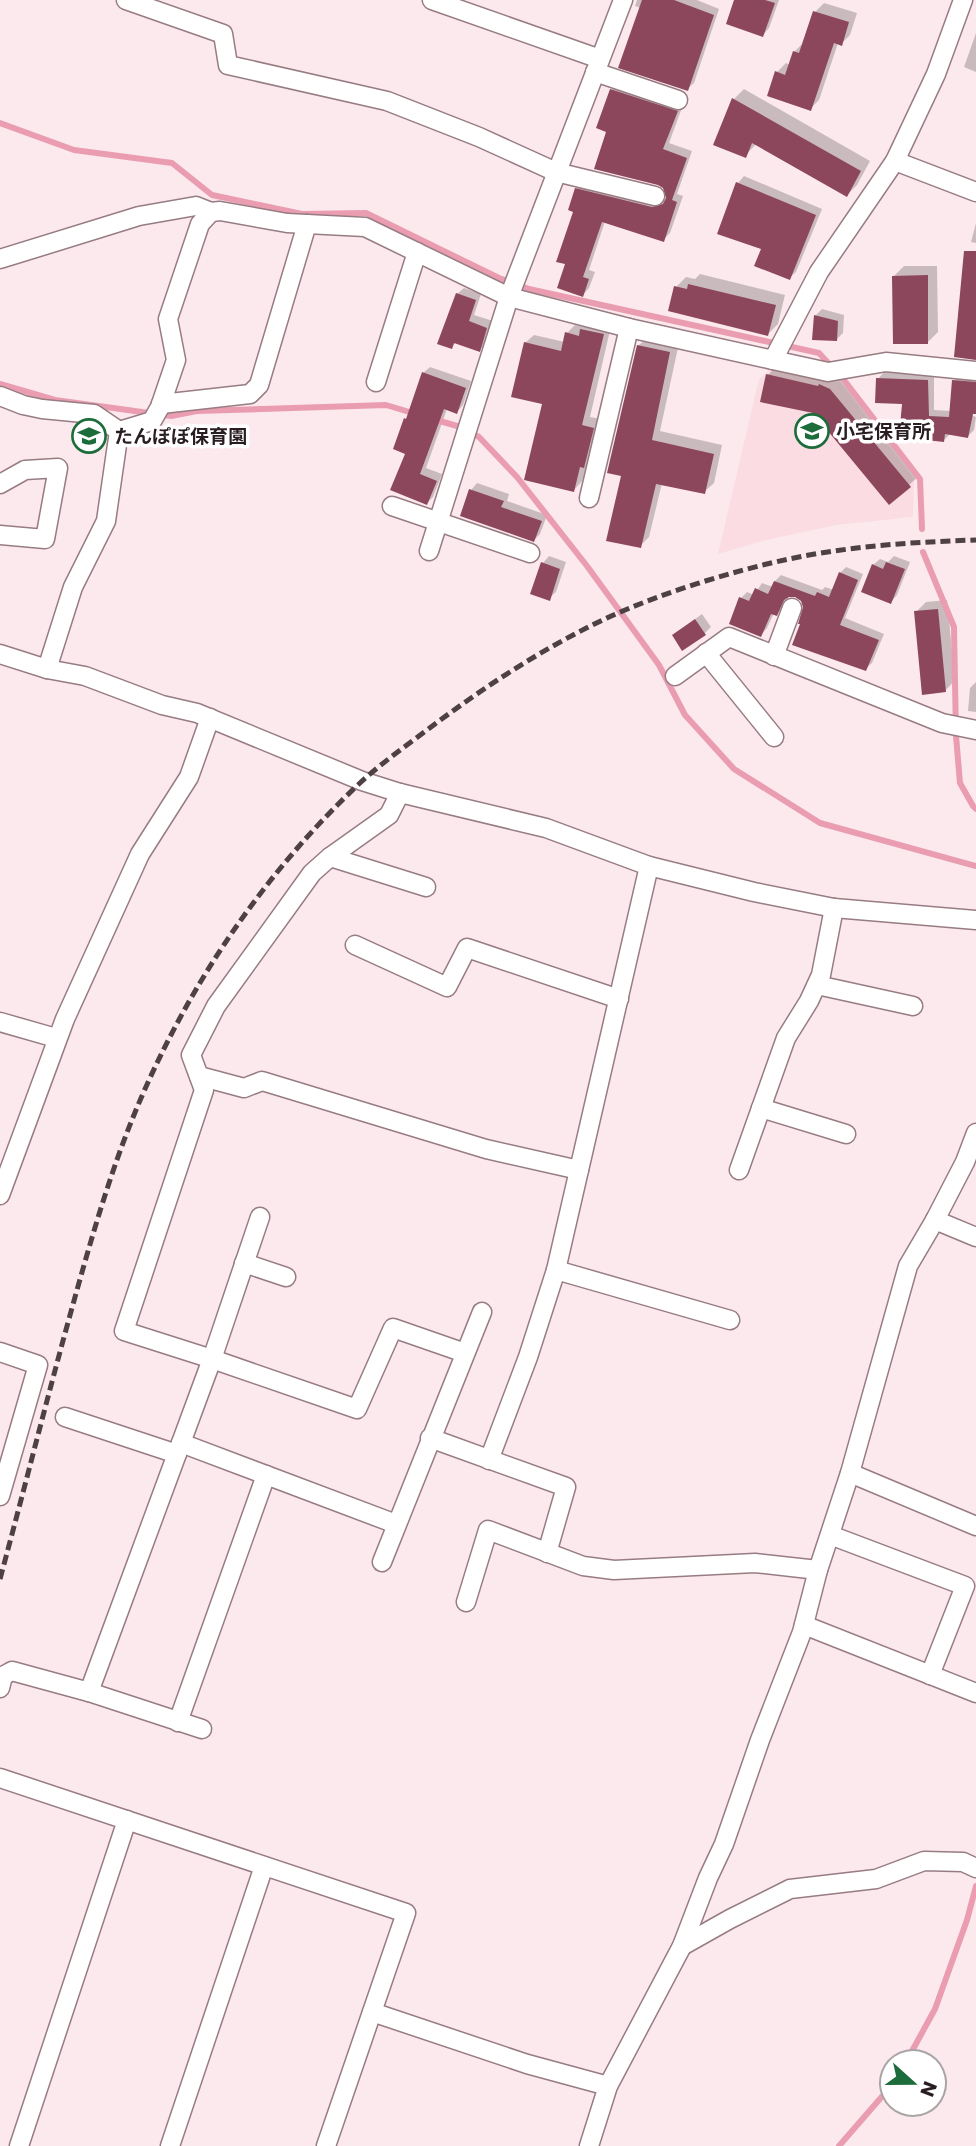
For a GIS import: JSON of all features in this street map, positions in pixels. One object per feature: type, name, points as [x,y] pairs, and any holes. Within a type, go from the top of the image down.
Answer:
[{"type":"street","points":[[126,0],[223,33],[228,65],[387,101],[479,137],[556,172],[655,197]]},
{"type":"street","points":[[432,0],[678,100]]},
{"type":"street","points":[[429,551],[509,297],[623,0]]},
{"type":"street","points":[[773,360],[819,272],[895,161],[936,75],[963,0]]},
{"type":"street","points":[[895,161],[976,192]]},
{"type":"street","points":[[0,260],[139,216],[196,206],[211,212]]},
{"type":"street","points":[[119,431],[152,421],[161,404],[176,360],[168,319],[200,225],[205,216],[220,211],[287,223],[365,227],[509,297],[629,328],[828,372],[886,362],[976,371]]},
{"type":"street","points":[[161,404],[250,394],[259,385],[307,224]]},
{"type":"street","points":[[376,382],[417,252]]},
{"type":"street","points":[[589,498],[629,328]]},
{"type":"street","points":[[0,396],[42,410],[94,414],[119,431]]},
{"type":"street","points":[[47,669],[73,587],[106,521],[119,431]]},
{"type":"street","points":[[0,484],[25,470],[58,468],[45,539],[0,535]]},
{"type":"street","points":[[392,506],[530,553]]},
{"type":"street","points":[[774,656],[792,608]]},
{"type":"street","points":[[675,676],[729,637],[942,723],[976,730]]},
{"type":"street","points":[[706,653],[774,737]]},
{"type":"street","points":[[0,654],[47,669],[85,676],[162,705],[211,719],[362,781],[400,793],[545,828],[649,866],[754,892],[834,908],[976,920]]},
{"type":"street","points":[[0,1195],[56,1038],[140,854],[189,777],[211,719]]},
{"type":"street","points":[[400,793],[389,815],[312,873],[216,1006],[191,1055],[204,1090],[124,1331],[357,1409],[393,1328],[465,1353]]},
{"type":"street","points":[[330,857],[426,887]]},
{"type":"street","points":[[489,1460],[528,1357],[556,1270],[649,866]]},
{"type":"street","points":[[739,1170],[786,1038],[809,1002],[821,975],[834,908]]},
{"type":"street","points":[[355,945],[447,987],[467,948],[619,999]]},
{"type":"street","points":[[817,985],[912,1006]]},
{"type":"street","points":[[0,1022],[56,1038]]},
{"type":"street","points":[[199,1076],[244,1088],[262,1081],[486,1149],[579,1170]]},
{"type":"street","points":[[761,1108],[846,1134]]},
{"type":"street","points":[[589,2146],[608,2086],[682,1946],[724,1844],[804,1625],[908,1266],[965,1162],[976,1133]]},
{"type":"street","points":[[89,1692],[212,1359],[260,1217]]},
{"type":"street","points":[[935,1220],[976,1237]]},
{"type":"street","points":[[244,1262],[286,1277]]},
{"type":"street","points":[[556,1270],[730,1320]]},
{"type":"street","points":[[382,1562],[482,1312]]},
{"type":"street","points":[[0,1352],[38,1365],[0,1496]]},
{"type":"street","points":[[65,1417],[266,1475],[396,1524]]},
{"type":"street","points":[[430,1438],[566,1488],[547,1553]]},
{"type":"street","points":[[850,1473],[976,1526]]},
{"type":"street","points":[[178,1722],[266,1475]]},
{"type":"street","points":[[466,1602],[488,1530],[583,1566],[614,1570],[755,1563],[818,1570]]},
{"type":"street","points":[[830,1535],[965,1586],[930,1675]]},
{"type":"street","points":[[804,1625],[976,1693]]},
{"type":"street","points":[[0,1688],[3,1676],[12,1671],[89,1692],[202,1730]]},
{"type":"street","points":[[0,1778],[406,1913],[326,2146]]},
{"type":"street","points":[[19,2146],[127,1820]]},
{"type":"street","points":[[682,1946],[790,1889],[876,1879],[924,1861],[970,1865]]},
{"type":"street","points":[[177,2144],[264,1866]]},
{"type":"street","points":[[372,2012],[527,2064],[608,2086]]},
{"type":"shaded area","name":"小宅保育所","points":[[772,368],[841,383],[914,479],[913,517],[836,525],[766,540],[718,554],[759,379]]},
{"type":"building","points":[[642,0],[674,0],[714,15],[688,91],[618,68]]},
{"type":"building","points":[[734,0],[765,0],[775,3],[763,37],[726,24]]},
{"type":"building","points":[[813,11],[849,22],[842,46],[834,43],[811,111],[767,96],[775,71],[785,75],[793,51],[799,53]]},
{"type":"building","points":[[610,89],[678,111],[663,149],[687,158],[672,200],[677,202],[664,242],[602,222],[583,277],[589,279],[583,297],[557,288],[565,264],[556,262],[573,212],[568,210],[575,188],[652,207],[663,204],[666,198],[663,188],[658,185],[594,169],[606,132],[596,128]]},
{"type":"building","points":[[732,98],[861,171],[847,197],[752,143],[746,158],[713,145]]},
{"type":"building","points":[[736,182],[816,215],[790,280],[754,266],[761,249],[717,234]]},
{"type":"building","points":[[964,251],[976,251],[976,360],[954,357]]},
{"type":"building","points":[[928,275],[928,344],[893,344],[892,276]]},
{"type":"building","points":[[688,284],[776,305],[768,336],[668,311],[674,286],[687,289]]},
{"type":"building","points":[[456,293],[476,300],[469,321],[487,328],[480,352],[454,343],[452,349],[437,344]]},
{"type":"building","points":[[814,315],[838,321],[837,341],[812,340]]},
{"type":"building","points":[[580,329],[604,334],[582,425],[594,428],[584,468],[580,467],[574,492],[524,480],[542,404],[511,397],[524,342],[561,351],[565,332],[579,336]]},
{"type":"building","points":[[637,345],[670,352],[652,440],[714,454],[705,494],[656,484],[641,548],[606,541],[621,476],[607,473]]},
{"type":"building","points":[[422,372],[466,388],[457,414],[444,409],[420,474],[437,481],[427,505],[390,490],[405,454],[393,449]]},
{"type":"building","points":[[766,374],[818,386],[819,384],[830,389],[911,487],[889,505],[813,413],[760,402]]},
{"type":"building","points":[[876,378],[928,380],[929,416],[949,417],[952,380],[976,382],[976,414],[973,414],[968,438],[945,434],[944,442],[899,437],[902,404],[875,403]]},
{"type":"building","points":[[469,489],[504,501],[501,507],[542,521],[534,542],[460,516]]},
{"type":"building","points":[[541,562],[560,569],[550,601],[530,594]]},
{"type":"building","points":[[886,562],[905,569],[891,604],[861,592],[872,564],[883,569]]},
{"type":"building","points":[[839,572],[858,580],[840,625],[879,640],[866,671],[792,645],[803,607],[801,601],[795,597],[784,600],[777,616],[771,614],[761,637],[729,624],[739,597],[749,601],[755,588],[768,594],[774,581],[815,596],[817,592],[829,597]]},
{"type":"building","points":[[938,609],[946,692],[922,695],[914,611]]},
{"type":"building","points":[[695,619],[706,635],[682,651],[672,635]]},
{"type":"waterway","points":[[0,123],[74,150],[172,163],[212,195],[302,214],[366,213],[499,278],[529,289],[819,353],[844,380],[920,479],[922,529]]},
{"type":"waterway","points":[[0,384],[55,400],[171,416],[197,411],[386,405],[416,414]]},
{"type":"waterway","points":[[433,419],[457,426],[479,437],[517,477],[587,566],[659,665],[685,715],[734,769],[820,823],[976,866]]},
{"type":"waterway","points":[[923,552],[954,627],[956,736],[960,783],[976,809]]},
{"type":"waterway","points":[[914,2048],[935,2009],[967,1920],[976,1886]]},
{"type":"waterway","points":[[839,2146],[878,2101]]},
{"type":"railway","points":[[0,1579],[92,1239],[116,1163],[145,1089],[165,1046],[211,964],[266,887],[327,815],[379,767],[477,694],[563,640],[630,608],[698,584],[789,559],[882,545],[976,540]]},
{"type":"place","name":"小宅保育所","points":[[812,431]]},
{"type":"place","name":"たんぽぽ保育園","points":[[89,436]]}]
